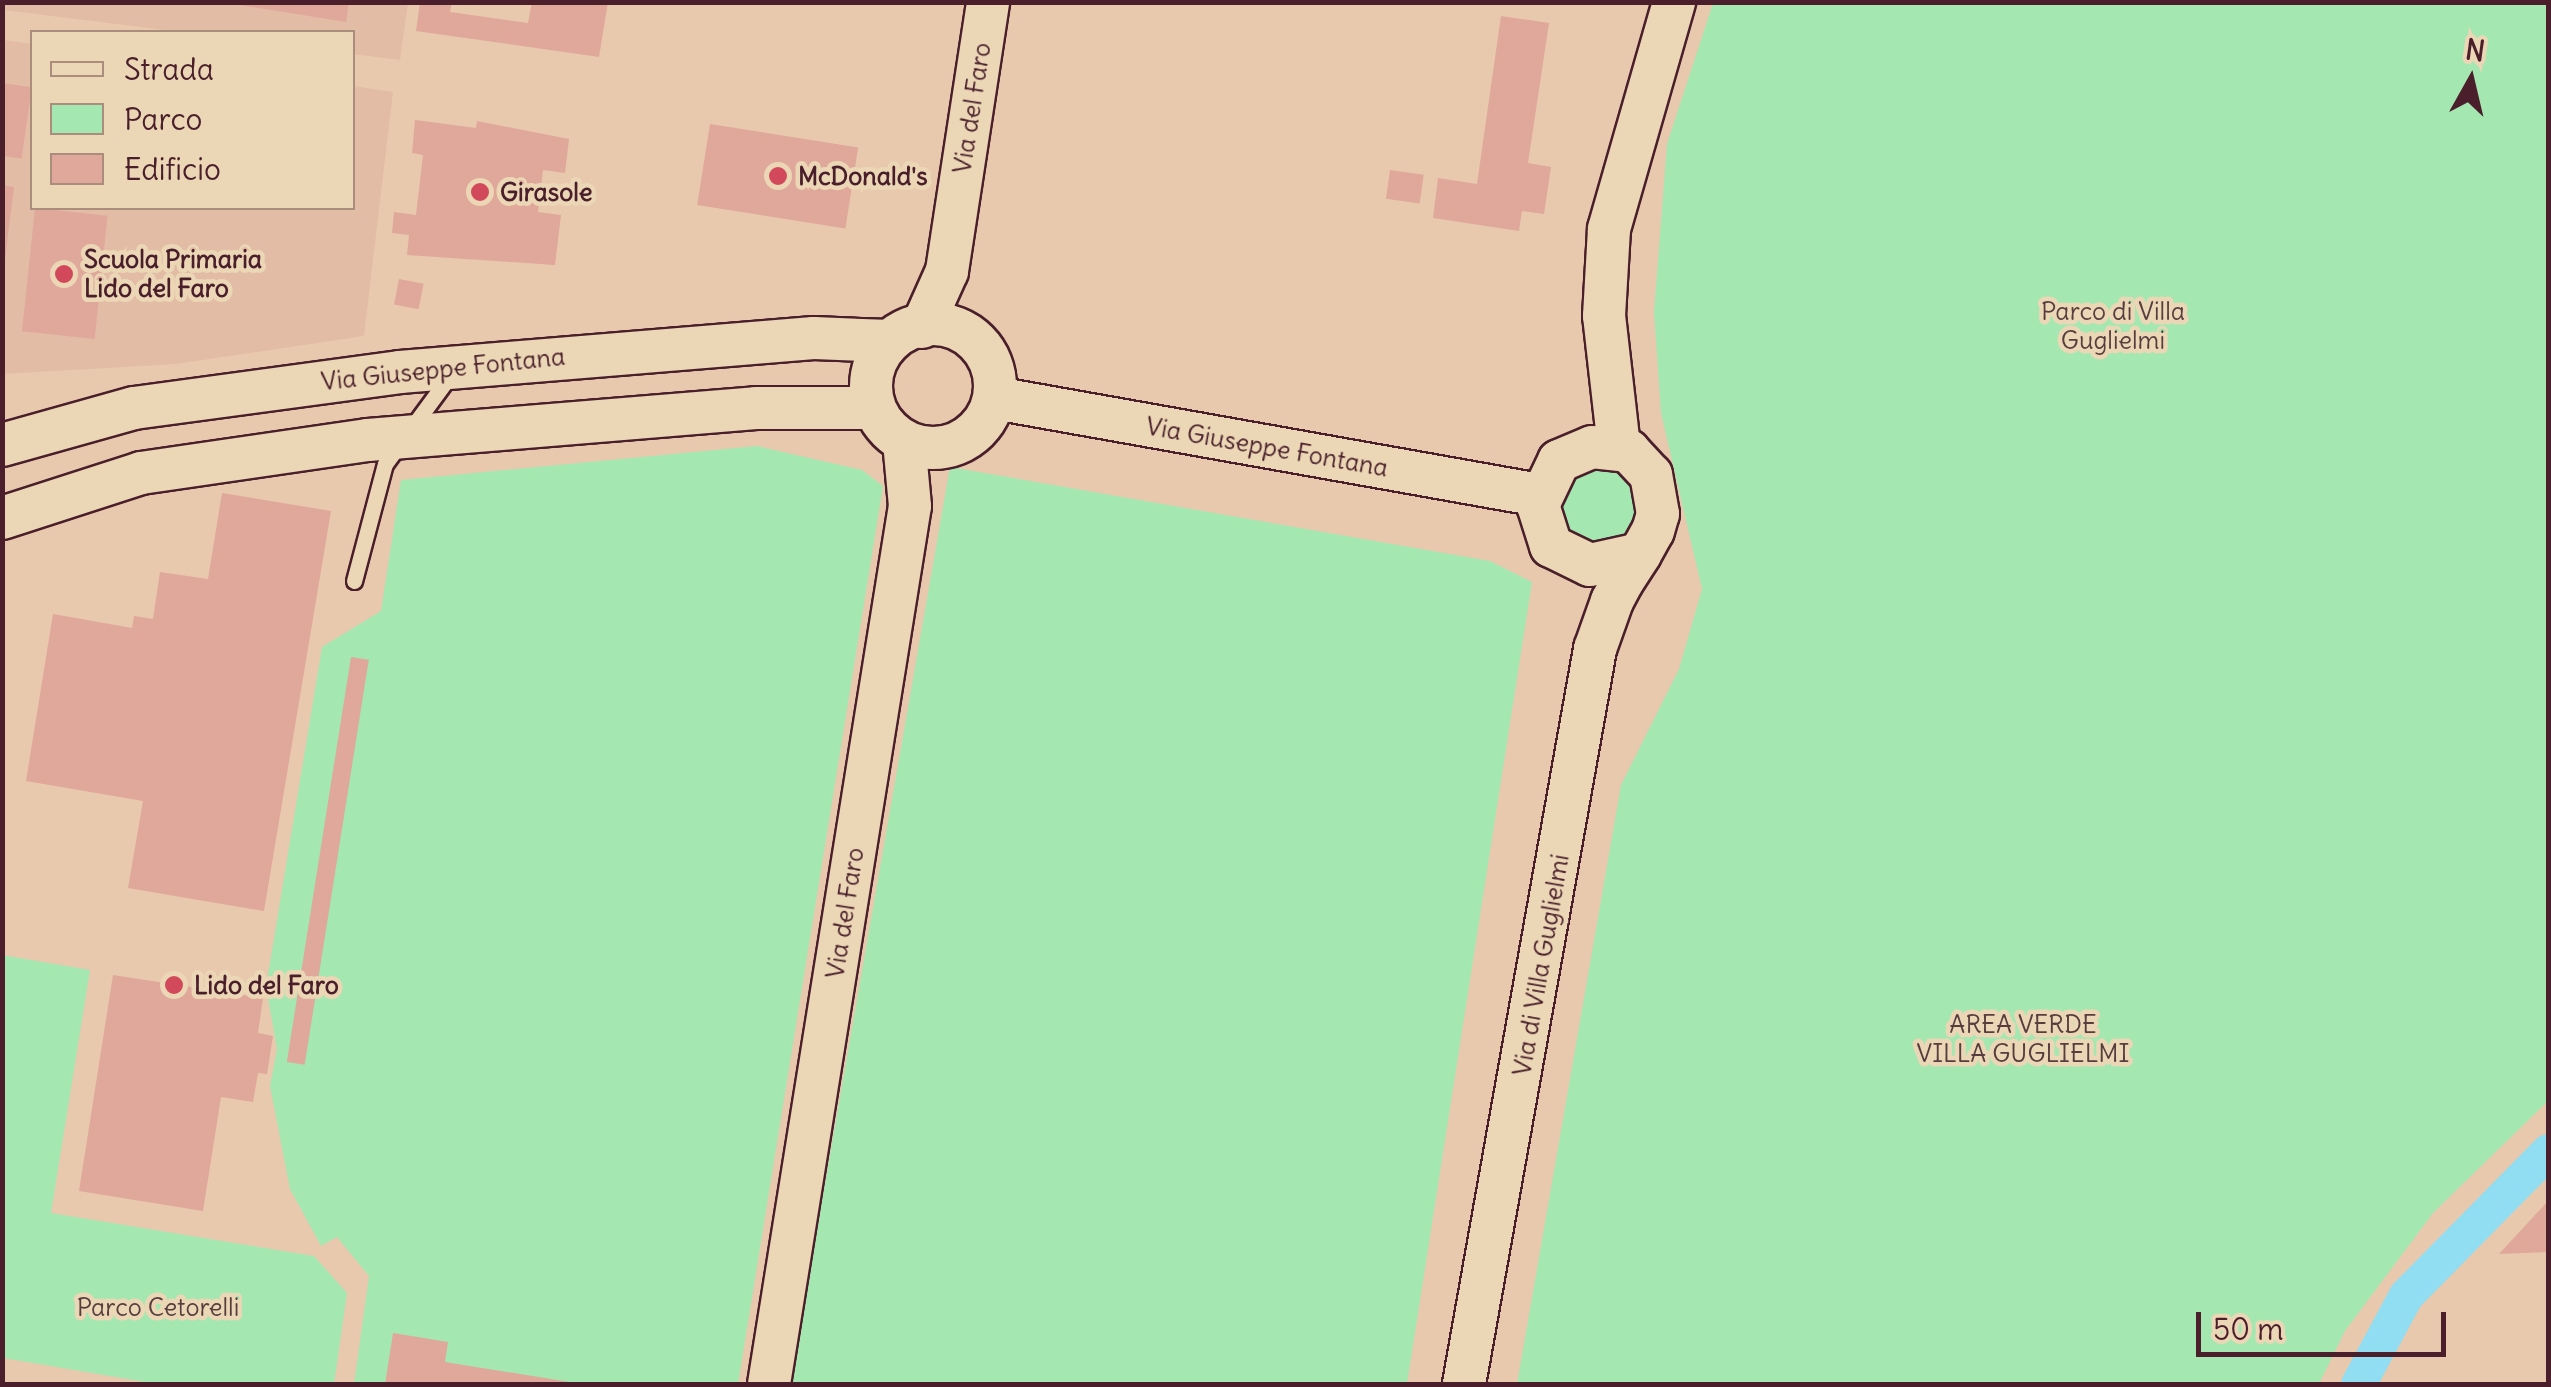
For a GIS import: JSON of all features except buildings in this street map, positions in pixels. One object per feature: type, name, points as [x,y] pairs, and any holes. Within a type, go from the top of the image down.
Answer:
[{"type":"street","name":"Via del Faro","points":[[906,334],[947,271],[988,2]]},
{"type":"street","points":[[1619,448],[1604,316],[1609,229],[1674,2]]},
{"type":"street","points":[[2,518],[141,473],[403,436],[756,408],[872,408],[904,441],[960,442],[978,429],[995,398],[994,367],[980,342],[960,331],[906,334],[874,365],[872,408]]},
{"type":"street","name":"Via Giuseppe Fontana","points":[[2,445],[172,401],[457,366],[906,334]]},
{"type":"street","name":"Via Giuseppe Fontana","points":[[995,398],[1539,495]]},
{"type":"street","name":"Via del Faro","points":[[769,1384],[910,506],[904,441]]},
{"type":"street","points":[[1619,448],[1638,458],[1656,485],[1658,514],[1640,554],[1600,566],[1569,559],[1544,534],[1539,495],[1568,456],[1619,448]]},
{"type":"street","name":"Via di Villa Guglielmi","points":[[1464,1384],[1596,649],[1640,554]]},
{"type":"lane","points":[[354,581],[372,497],[403,436],[457,366]]},
{"type":"shaded area","points":[[3,2],[408,3],[400,60],[355,54],[355,30],[165,30],[3,10]]},
{"type":"shaded area","points":[[3,40],[30,44],[30,210],[355,210],[355,86],[393,92],[364,336],[176,364],[3,374]]},
{"type":"green space","points":[[1713,3],[2548,3],[2548,1101],[2433,1213],[2345,1331],[2319,1384],[1517,1384],[1621,785],[1679,669],[1702,589],[1661,413],[1654,312],[1667,144]]},
{"type":"green space","points":[[757,446],[862,470],[883,486],[738,1384],[354,1384],[369,1276],[337,1237],[321,1246],[290,1189],[270,1086],[277,1049],[266,987],[322,647],[381,611],[401,480]]},
{"type":"green space","points":[[1583,464],[1623,468],[1644,492],[1630,544],[1568,543],[1555,493]]},
{"type":"green space","points":[[950,467],[1490,561],[1532,582],[1407,1384],[790,1384]]},
{"type":"green space","name":"Parco Cetorelli","points":[[2,955],[90,970],[51,1213],[314,1256],[347,1293],[334,1384],[157,1384],[3,1358]]},
{"type":"waterway","points":[[2358,1384],[2406,1295],[2548,1151]]},
{"type":"place","name":"McDonald's","points":[[778,176]]},
{"type":"place","name":"Girasole","points":[[480,192]]},
{"type":"place","name":"Scuola Primaria Lido del Faro","points":[[64,274]]},
{"type":"place","name":"Lido del Faro","points":[[174,985]]},
{"type":"park label","name":"Parco di Villa Guglielmi","points":[[2113,326]]},
{"type":"park label","name":"AREA VERDE VILLA GUGLIELMI","points":[[2023,1040]]}]
